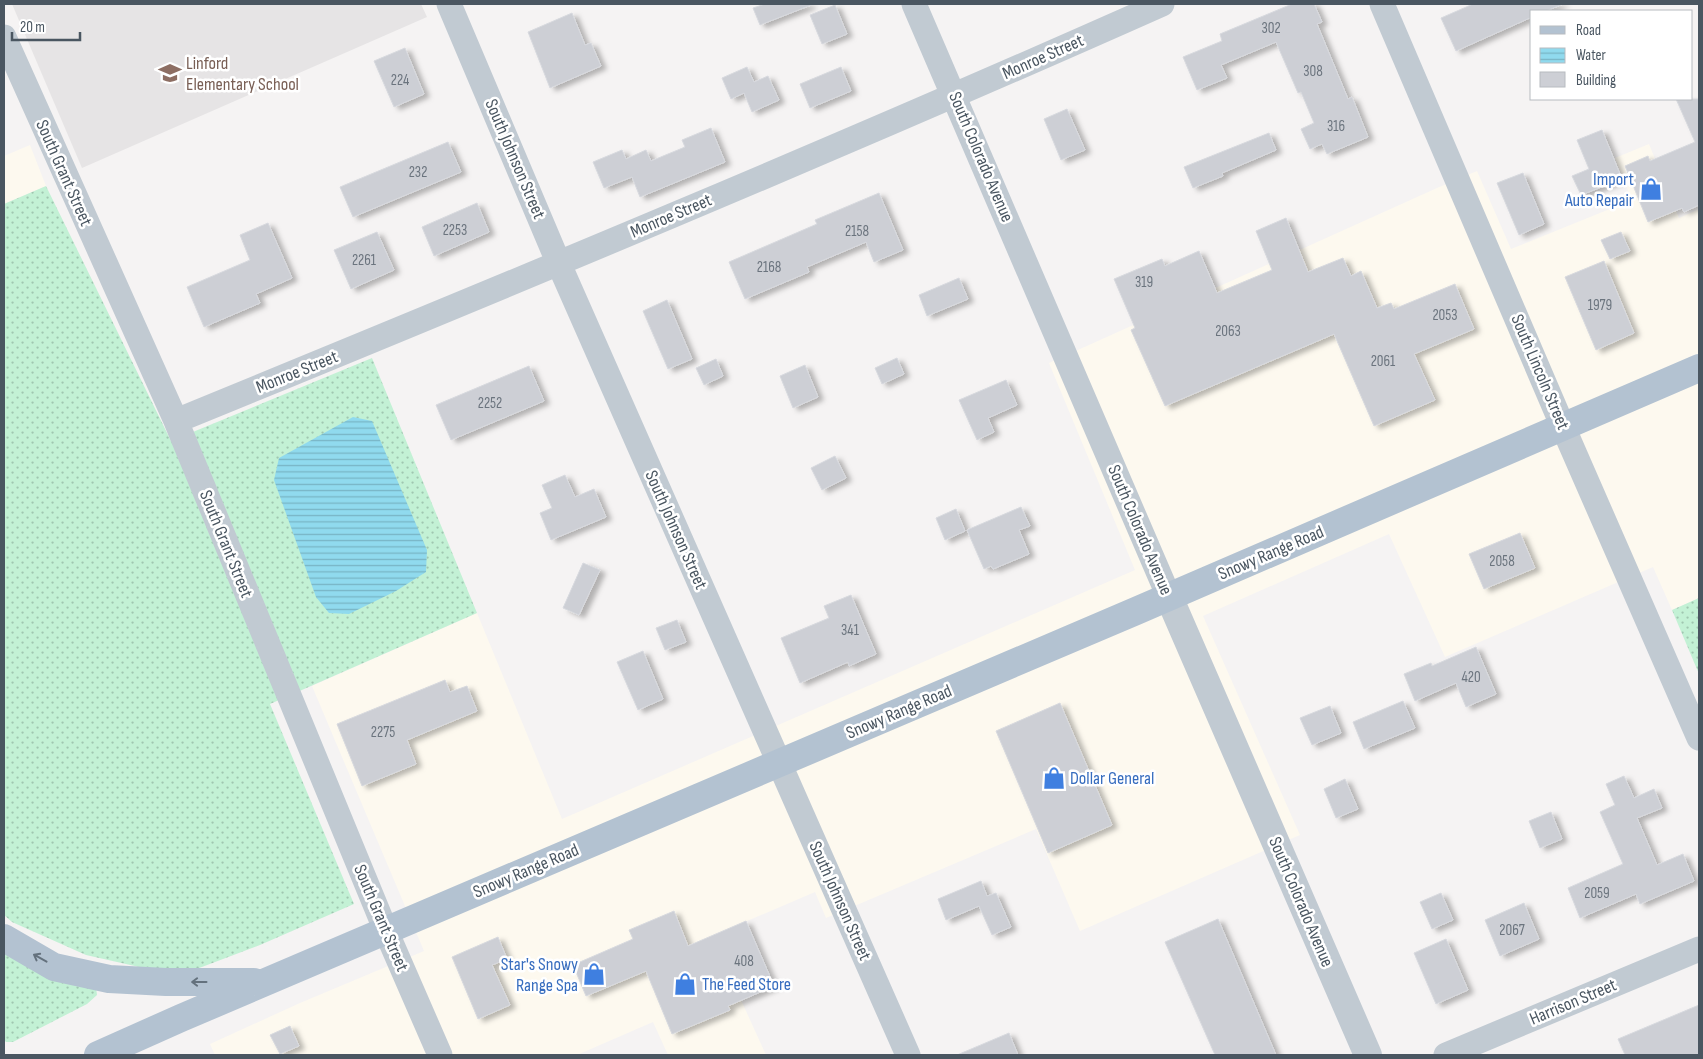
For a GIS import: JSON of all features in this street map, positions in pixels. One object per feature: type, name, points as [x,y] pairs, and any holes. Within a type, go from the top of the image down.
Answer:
[{"type":"main road","name":"Snowy Range Road","points":[[98,1055],[1699,368]]},
{"type":"main road","points":[[4,938],[54,967],[109,979],[166,982],[265,982]]},
{"type":"street","name":"South Johnson Street","points":[[449,4],[559,264],[908,1055]]},
{"type":"street","name":"South Colorado Avenue","points":[[914,4],[1368,1055]]},
{"type":"street","name":"Monroe Street","points":[[176,422],[559,264],[955,96],[1162,4]]},
{"type":"street","name":"South Lincoln Street","points":[[1382,4],[1563,427],[1699,738]]},
{"type":"street","name":"South Grant Street","points":[[4,37],[176,422],[386,931],[440,1055]]},
{"type":"street","name":"Harrison Street","points":[[1446,1055],[1699,949]]},
{"type":"shaded area","name":"Linford Elementary School","points":[[12,4],[421,4],[427,17],[82,168]]},
{"type":"shaded area","points":[[1649,144],[1679,218],[1699,209],[1699,598],[1672,610],[1653,567],[1445,657],[1389,534],[1203,616],[1300,835],[1080,931],[1036,829],[826,918],[815,892],[712,936],[766,1055],[668,1055],[653,1022],[577,1055],[215,1055],[210,1044],[300,1003],[424,951],[312,686],[477,613],[562,819],[1135,570],[1049,363],[1477,171],[1511,249],[1632,200],[1615,158]]},
{"type":"shaded area","points":[[30,145],[46,186],[4,204],[4,156]]},
{"type":"green space","points":[[46,186],[171,441],[372,358],[477,613],[270,704],[354,904],[260,945],[194,970],[157,971],[86,955],[12,922],[4,915],[4,204]]},
{"type":"green space","points":[[1699,598],[1699,674],[1672,610]]},
{"type":"green space","points":[[4,949],[96,987],[97,995],[87,1004],[13,1042],[6,1042],[4,1040]]},
{"type":"water","points":[[353,417],[372,421],[427,550],[426,572],[396,591],[349,614],[329,613],[316,597],[274,480],[279,458]]},
{"type":"building","points":[[765,4],[811,5],[760,25],[753,8]]},
{"type":"building","points":[[1292,4],[1314,4],[1322,22],[1317,24],[1348,99],[1352,97],[1368,137],[1327,154],[1322,144],[1310,149],[1301,129],[1314,123],[1301,92],[1298,93],[1276,42],[1221,65],[1227,78],[1197,90],[1183,57],[1222,41],[1220,34]]},
{"type":"building","points":[[1473,4],[1563,4],[1548,10],[1530,10],[1530,18],[1456,51],[1441,18]]},
{"type":"building","points":[[835,5],[847,34],[822,44],[810,15]]},
{"type":"building","points":[[572,13],[585,45],[591,43],[601,66],[550,88],[528,32]]},
{"type":"building","points":[[405,48],[424,94],[394,107],[374,61]]},
{"type":"building","points":[[747,67],[754,82],[768,76],[779,100],[752,112],[744,93],[731,99],[722,78]]},
{"type":"building","points":[[841,67],[851,91],[810,108],[800,84]]},
{"type":"building","points":[[1699,99],[1699,205],[1684,212],[1682,208],[1648,222],[1625,166],[1648,156],[1650,161],[1695,142],[1676,100]]},
{"type":"building","points":[[1067,109],[1085,150],[1061,160],[1044,119]]},
{"type":"building","points":[[711,128],[725,162],[640,197],[632,177],[604,188],[593,162],[622,150],[626,159],[646,150],[651,161],[685,147],[682,140]]},
{"type":"building","points":[[1602,130],[1622,179],[1581,195],[1572,176],[1589,169],[1577,140]]},
{"type":"building","points":[[1269,133],[1276,150],[1222,173],[1223,176],[1193,188],[1184,167]]},
{"type":"building","points":[[448,142],[461,172],[353,217],[340,187]]},
{"type":"building","points":[[1523,173],[1544,224],[1519,235],[1497,183]]},
{"type":"building","points":[[879,193],[903,250],[874,262],[866,242],[807,267],[809,272],[745,299],[729,262],[817,224],[815,220]]},
{"type":"building","points":[[477,203],[489,232],[434,256],[422,227]]},
{"type":"building","points":[[1286,218],[1308,272],[1343,258],[1351,276],[1361,271],[1377,308],[1391,303],[1394,309],[1455,284],[1474,329],[1414,354],[1435,400],[1374,426],[1334,334],[1165,406],[1131,330],[1135,328],[1114,279],[1162,259],[1165,266],[1199,251],[1217,293],[1272,270],[1256,231]]},
{"type":"building","points":[[268,223],[292,278],[256,294],[260,303],[204,327],[187,287],[250,260],[240,235]]},
{"type":"building","points":[[377,232],[394,270],[351,289],[334,250]]},
{"type":"building","points":[[1621,232],[1630,251],[1610,259],[1601,240]]},
{"type":"building","points":[[1604,261],[1634,333],[1596,350],[1565,277]]},
{"type":"building","points":[[959,278],[968,299],[927,316],[919,295]]},
{"type":"building","points":[[667,300],[692,359],[668,369],[643,311]]},
{"type":"building","points":[[897,358],[904,374],[882,384],[875,368]]},
{"type":"building","points":[[716,359],[723,376],[704,385],[696,368]]},
{"type":"building","points":[[805,365],[818,397],[793,408],[780,376]]},
{"type":"building","points":[[529,366],[544,401],[451,440],[436,405]]},
{"type":"building","points":[[1006,380],[1017,405],[988,418],[994,432],[977,440],[959,400]]},
{"type":"building","points":[[835,456],[846,478],[822,490],[811,468]]},
{"type":"building","points":[[565,475],[575,497],[594,489],[606,517],[551,540],[540,513],[552,508],[542,485]]},
{"type":"building","points":[[1021,507],[1030,526],[1019,530],[1029,554],[993,569],[991,566],[984,569],[967,530]]},
{"type":"building","points":[[956,509],[965,531],[945,540],[936,518]]},
{"type":"building","points":[[1520,533],[1535,568],[1484,589],[1469,554]]},
{"type":"building","points":[[583,563],[600,570],[579,615],[563,608]]},
{"type":"building","points":[[851,595],[876,654],[849,666],[848,662],[800,683],[781,638],[829,618],[824,606]]},
{"type":"building","points":[[677,620],[686,642],[665,650],[656,628]]},
{"type":"building","points":[[1476,647],[1496,694],[1466,707],[1456,683],[1415,701],[1404,674],[1431,663],[1432,666]]},
{"type":"building","points":[[643,651],[663,699],[638,710],[617,662]]},
{"type":"building","points":[[445,680],[450,692],[467,686],[477,711],[407,740],[416,764],[362,786],[337,724]]},
{"type":"building","points":[[1403,701],[1415,728],[1364,749],[1353,722]]},
{"type":"building","name":"Dollar General","points":[[1060,703],[1112,825],[1048,853],[996,731]]},
{"type":"building","points":[[1330,706],[1341,733],[1312,745],[1300,718]]},
{"type":"building","points":[[1624,776],[1634,798],[1654,789],[1662,808],[1637,818],[1657,865],[1683,854],[1694,881],[1640,904],[1636,894],[1580,918],[1568,888],[1623,864],[1600,812],[1615,805],[1606,784]]},
{"type":"building","points":[[1345,779],[1358,809],[1336,818],[1324,789]]},
{"type":"building","points":[[1551,812],[1562,839],[1540,848],[1529,821]]},
{"type":"building","points":[[981,881],[987,896],[996,893],[1011,927],[992,935],[979,906],[946,920],[938,899]]},
{"type":"building","points":[[1441,893],[1453,920],[1432,929],[1420,902]]},
{"type":"building","points":[[1524,903],[1539,939],[1500,956],[1485,920]]},
{"type":"building","points":[[674,911],[688,946],[746,921],[774,986],[728,1006],[730,1010],[672,1034],[646,971],[586,996],[573,965],[633,939],[629,930]]},
{"type":"building","points":[[1218,919],[1276,1055],[1215,1055],[1165,942]]},
{"type":"building","points":[[498,937],[507,959],[492,965],[510,1005],[478,1019],[452,957]]},
{"type":"building","points":[[1446,939],[1468,990],[1436,1004],[1414,953]]},
{"type":"building","points":[[1699,1005],[1699,1055],[1625,1055],[1618,1039]]},
{"type":"building","points":[[290,1026],[299,1046],[280,1054],[270,1035]]},
{"type":"building","points":[[1009,1033],[1018,1055],[957,1055]]},
{"type":"place","name":"Linford Elementary School","points":[[170,73]]},
{"type":"place","name":"Import Auto Repair","points":[[1651,189]]},
{"type":"place","name":"Dollar General","points":[[1054,778]]},
{"type":"place","name":"Star's Snowy Range Spa","points":[[594,974]]},
{"type":"place","name":"The Feed Store","points":[[685,984]]}]
